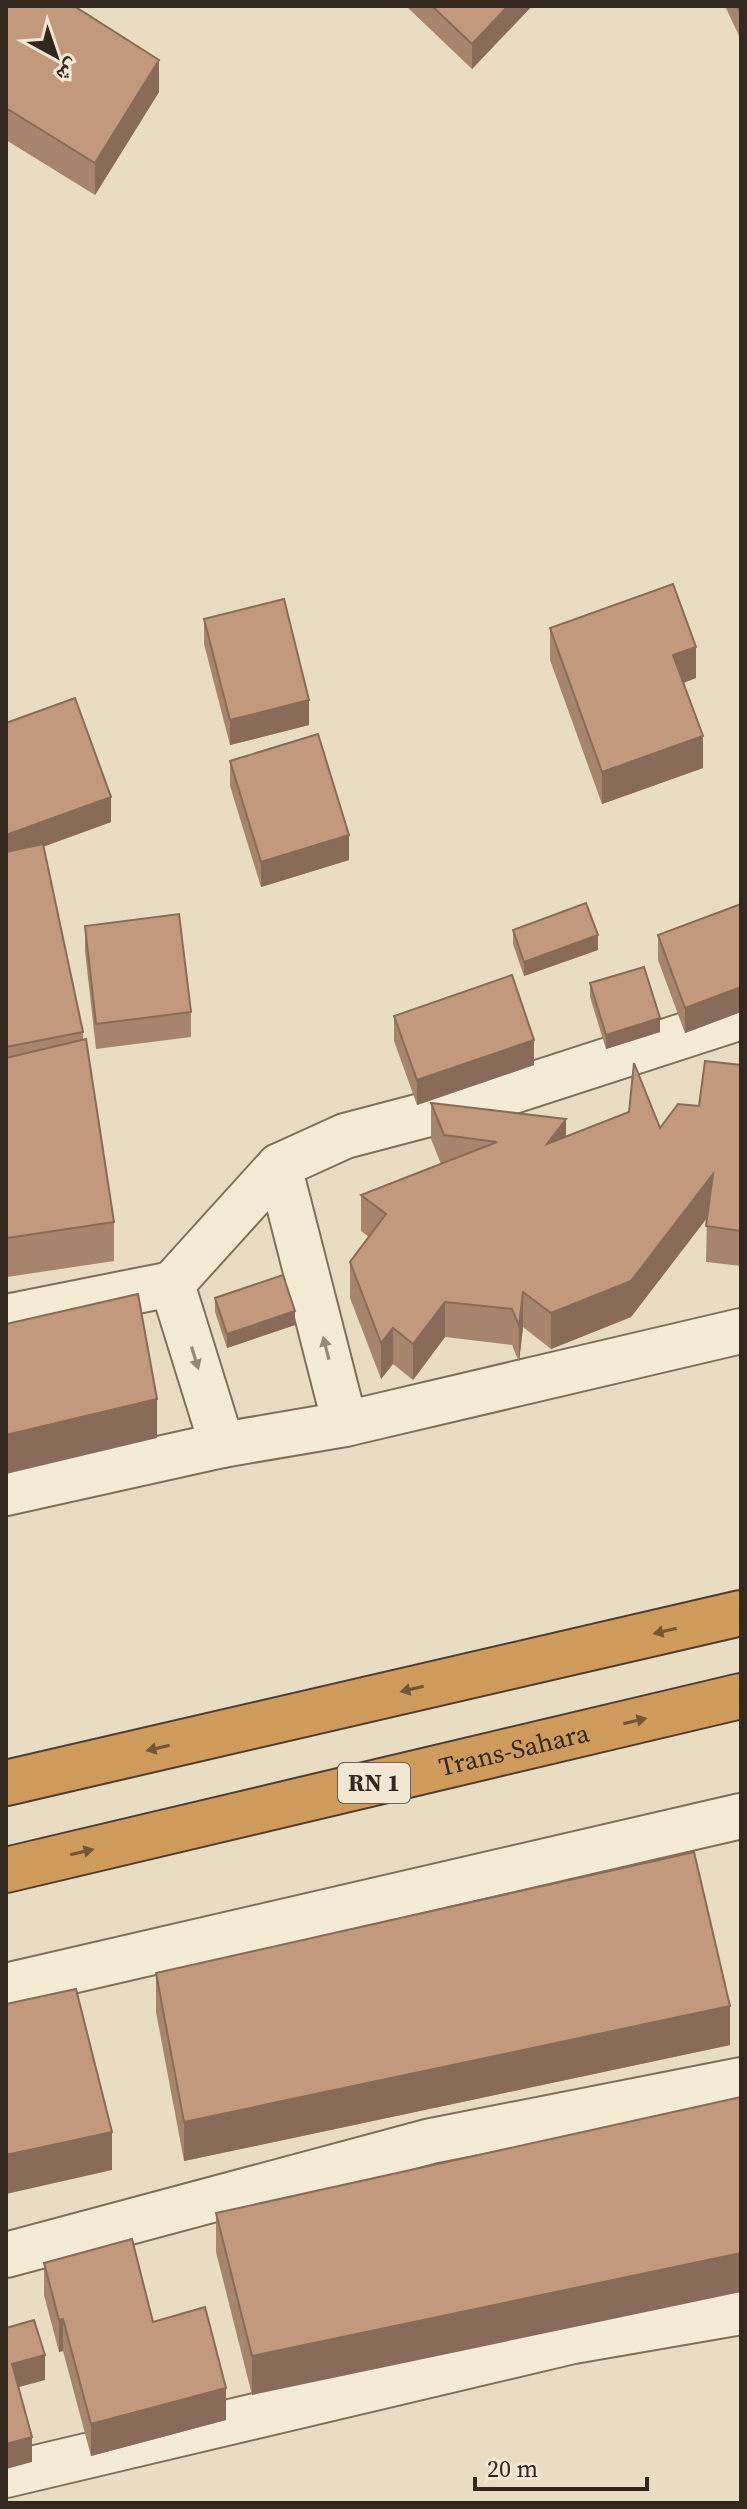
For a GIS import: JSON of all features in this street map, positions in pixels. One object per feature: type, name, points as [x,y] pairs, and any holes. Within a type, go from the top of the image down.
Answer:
[{"type":"highway","points":[[6,1783],[741,1613]]},
{"type":"highway","name":"Trans-Sahara","points":[[6,1870],[741,1696]]},
{"type":"street","points":[[6,1317],[172,1284],[279,1166],[345,1136],[501,1095],[741,1017]]},
{"type":"street","points":[[279,1166],[345,1424]]},
{"type":"street","points":[[172,1284],[222,1445]]},
{"type":"street","points":[[6,1493],[222,1445],[345,1424],[741,1331]]},
{"type":"street","points":[[6,1986],[741,1816]]},
{"type":"street","points":[[6,2255],[431,2141],[741,2080]]},
{"type":"street","points":[[6,2475],[573,2341],[741,2312]]},
{"type":"building","points":[[6,6],[74,6],[159,60],[95,163],[6,108]]},
{"type":"building","points":[[432,6],[508,6],[472,44]]},
{"type":"building","points":[[673,584],[696,647],[673,655],[703,736],[602,772],[550,628]]},
{"type":"building","points":[[284,599],[309,700],[230,720],[204,619]]},
{"type":"building","points":[[75,698],[111,797],[6,835],[6,723]]},
{"type":"building","points":[[318,734],[349,835],[261,862],[230,761]]},
{"type":"building","points":[[43,844],[83,1032],[6,1047],[6,852]]},
{"type":"building","points":[[586,903],[598,935],[524,962],[513,930]]},
{"type":"building","points":[[741,904],[741,987],[685,1008],[658,935]]},
{"type":"building","points":[[179,914],[191,1012],[96,1024],[85,926]]},
{"type":"building","points":[[644,967],[660,1018],[606,1035],[590,983]]},
{"type":"building","points":[[512,975],[534,1040],[417,1080],[394,1016]]},
{"type":"building","points":[[86,1039],[114,1222],[7,1238],[6,1058]]},
{"type":"building","points":[[705,1061],[741,1065],[741,1231],[706,1226],[713,1174],[631,1281],[551,1313],[523,1292],[519,1326],[512,1309],[445,1302],[413,1344],[393,1328],[381,1343],[350,1262],[386,1214],[361,1195],[497,1142],[444,1135],[431,1103],[566,1119],[547,1144],[629,1112],[634,1063],[660,1128],[678,1104],[699,1106]]},
{"type":"building","points":[[283,1275],[295,1311],[227,1334],[215,1298]]},
{"type":"building","points":[[138,1294],[157,1399],[6,1435],[6,1324]]},
{"type":"building","points":[[694,1852],[730,2006],[184,2122],[156,1973]]},
{"type":"building","points":[[76,1989],[112,2132],[6,2155],[6,2004]]},
{"type":"building","points":[[741,2097],[741,2253],[252,2356],[216,2213]]},
{"type":"building","points":[[132,2239],[153,2322],[205,2307],[226,2388],[91,2424],[63,2319],[59,2320],[44,2263]]},
{"type":"building","points":[[34,2320],[45,2355],[12,2364],[32,2437],[6,2444],[6,2328]]}]
